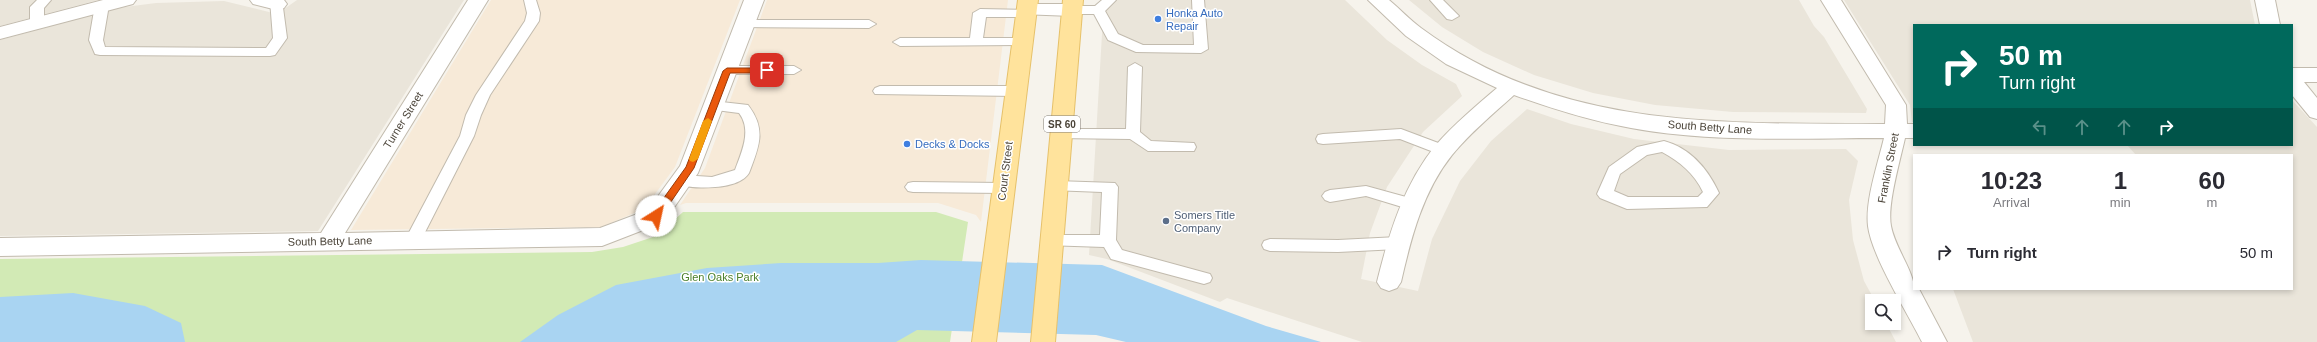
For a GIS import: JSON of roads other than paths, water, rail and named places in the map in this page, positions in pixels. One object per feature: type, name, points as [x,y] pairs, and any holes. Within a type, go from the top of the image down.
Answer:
[{"type":"main road","name":"SR 60","points":[[1043,342],[1072,5]]},
{"type":"main road","name":"Court Street","points":[[984,342],[1027,8]]},
{"type":"street","points":[[0,33],[102,5],[126,0]]},
{"type":"street","name":"Turner Street","points":[[328,241],[478,0]]},
{"type":"street","points":[[681,180],[690,168],[754,0]]},
{"type":"street","name":"South Betty Lane","points":[[1378,0],[1413,32],[1453,59],[1511,87],[1567,106],[1632,121],[1723,130],[1905,131]]},
{"type":"street","name":"Franklin Street","points":[[1831,0],[1896,105],[1905,131],[1881,200],[1879,225],[1886,250],[1935,342]]},
{"type":"street","points":[[2265,0],[2270,24]]},
{"type":"street","points":[[1027,8],[1072,5]]},
{"type":"street","points":[[2293,75],[2317,75]]},
{"type":"street","points":[[2293,82],[2317,112]]},
{"type":"street","points":[[1389,282],[1398,243],[1418,191],[1444,151],[1477,117],[1511,87]]},
{"type":"street","name":"South Betty Lane","points":[[0,247],[602,238],[656,216],[681,180]]},
{"type":"lane","points":[[37,23],[37,7],[45,0]]},
{"type":"lane","points":[[413,240],[464,142],[476,107],[532,20],[534,9],[530,0]]},
{"type":"lane","points":[[1098,10],[1110,0]]},
{"type":"lane","points":[[1098,10],[1113,37],[1142,49],[1201,49],[1198,0]]},
{"type":"lane","points":[[1436,0],[1452,16]]},
{"type":"lane","points":[[102,5],[96,40],[100,51],[270,52],[280,38],[274,1]]},
{"type":"lane","points":[[1072,5],[1098,10]]},
{"type":"lane","points":[[976,42],[980,13],[1027,8]]},
{"type":"lane","points":[[745,24],[869,24]]},
{"type":"lane","points":[[900,42],[1022,42]]},
{"type":"lane","points":[[1133,134],[1136,67]]},
{"type":"lane","points":[[727,71],[794,70]]},
{"type":"lane","points":[[880,91],[1016,91]]},
{"type":"lane","points":[[681,180],[704,184],[721,182],[741,173],[753,139],[753,125],[750,115],[744,108],[713,106]]},
{"type":"lane","points":[[1664,146],[1667,125]]},
{"type":"lane","points":[[1061,134],[1133,134],[1148,146],[1189,147]]},
{"type":"lane","points":[[1323,139],[1401,134],[1444,151]]},
{"type":"lane","points":[[1664,146],[1685,158],[1705,177],[1711,193],[1702,203],[1627,203],[1605,194],[1614,171],[1642,151],[1664,146]]},
{"type":"lane","points":[[1056,186],[1110,187],[1108,241],[1117,255],[1204,278]]},
{"type":"lane","points":[[913,187],[1003,188]]},
{"type":"lane","points":[[1330,196],[1366,191],[1412,204]]},
{"type":"lane","points":[[1051,245],[1108,241]]},
{"type":"lane","points":[[1270,245],[1338,246],[1398,243]]},
{"type":"water","points":[[921,260],[1102,265],[1266,326],[1321,342],[1126,342],[1096,335],[917,330],[896,342],[520,342],[558,315],[616,285],[707,268],[781,263],[878,263]]},
{"type":"water","points":[[73,293],[145,306],[181,323],[185,342],[0,342],[0,297]]},
{"type":"place","name":"Honka Auto Repair","points":[[1158,19]]},
{"type":"place","name":"Decks & Docks","points":[[907,144]]},
{"type":"place","name":"Somers Title Company","points":[[1166,221]]},
{"type":"park label","name":"Glen Oaks Park","points":[[720,277]]}]
